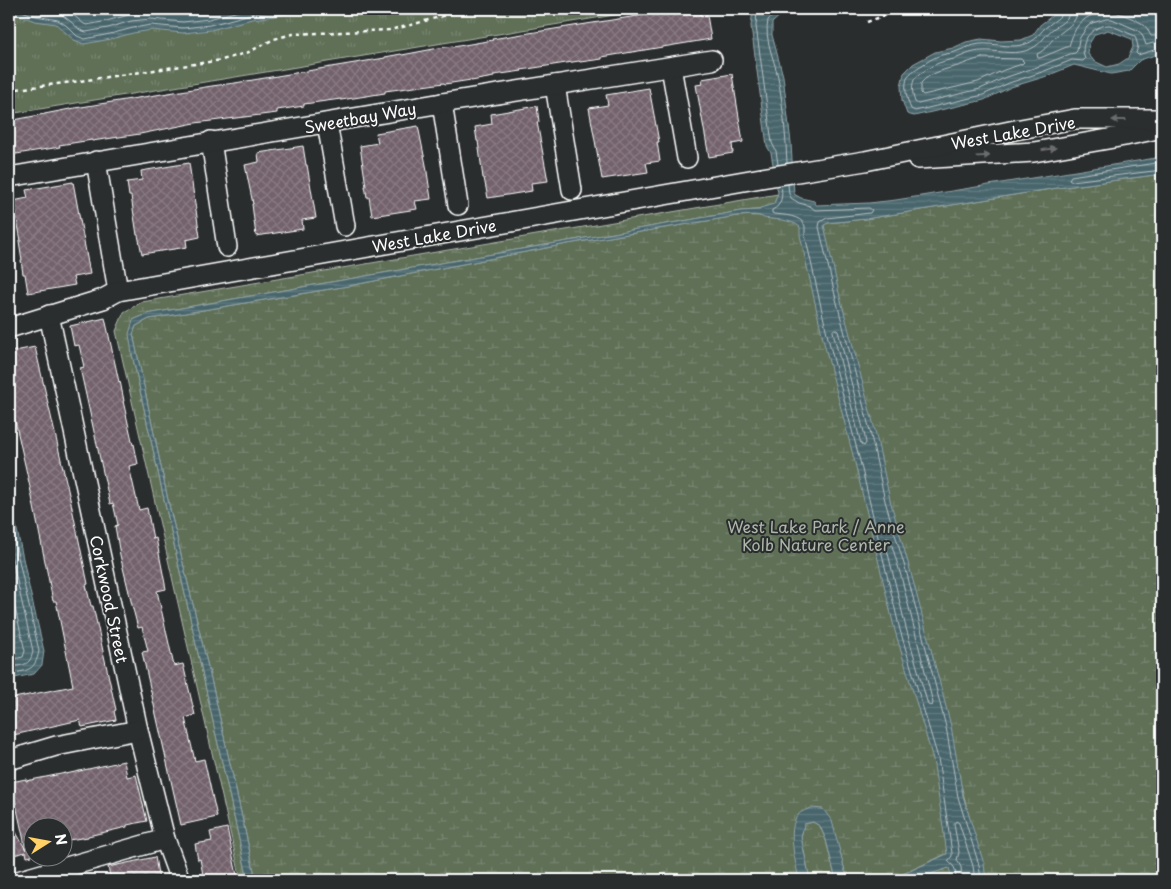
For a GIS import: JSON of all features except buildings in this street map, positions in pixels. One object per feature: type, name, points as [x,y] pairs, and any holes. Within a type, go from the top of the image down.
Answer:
[{"type":"street","name":"Sweetbay Way","points":[[9,177],[442,103],[712,60]]},
{"type":"street","points":[[672,67],[687,158]]},
{"type":"street","points":[[554,85],[572,190]]},
{"type":"street","points":[[442,103],[458,206]]},
{"type":"street","points":[[1075,119],[1080,144]]},
{"type":"street","name":"West Lake Drive","points":[[9,328],[49,314],[103,299],[118,290],[865,161],[1075,119],[1162,119]]},
{"type":"street","points":[[327,123],[345,226]]},
{"type":"street","name":"West Lake Drive","points":[[865,161],[1034,152],[1162,128]]},
{"type":"street","points":[[211,142],[228,247]]},
{"type":"street","points":[[96,161],[118,290]]},
{"type":"street","name":"Corkwood Street","points":[[49,314],[138,730],[165,839],[180,880]]},
{"type":"street","points":[[9,760],[56,746],[138,730]]},
{"type":"street","points":[[22,880],[71,873],[165,839]]},
{"type":"path","points":[[9,90],[222,60],[248,52],[274,39],[293,34],[389,30],[468,9]]},
{"type":"path","points":[[867,22],[902,9]]},
{"type":"green space","points":[[9,9],[651,9],[9,114]]},
{"type":"green space","points":[[1162,174],[1162,880],[984,880],[821,226],[828,223],[865,219],[1057,188]]},
{"type":"green space","points":[[778,194],[770,209],[741,211],[147,314],[133,320],[132,354],[248,880],[241,880],[116,331],[124,312],[142,302]]},
{"type":"green space","name":"West Lake Park / Anne Kolb Nature Center","points":[[757,215],[772,219],[791,219],[802,228],[957,849],[890,880],[850,880],[845,871],[839,849],[812,808],[793,842],[799,880],[256,880],[214,692],[169,505],[133,334],[136,326],[149,319],[348,286],[567,244],[737,216]]},
{"type":"green space","points":[[813,822],[820,826],[826,840],[836,880],[810,880],[801,837],[804,824]]},
{"type":"green space","points":[[961,865],[964,880],[912,880],[944,869]]},
{"type":"water","points":[[9,9],[305,9],[282,15],[252,19],[211,30],[183,33],[152,30],[84,44],[74,40],[56,24],[35,21],[9,12]]},
{"type":"water","points":[[753,9],[789,9],[772,23],[772,35],[783,76],[791,143],[794,194],[814,201],[816,205],[896,200],[1162,157],[1162,174],[1057,188],[824,225],[839,293],[875,430],[890,500],[951,726],[963,796],[984,864],[986,880],[950,880],[949,868],[912,880],[890,880],[947,854],[933,759],[895,631],[823,339],[800,235],[800,227],[788,221],[751,215],[567,244],[348,286],[149,319],[136,326],[133,334],[169,505],[214,692],[256,880],[248,880],[132,354],[129,334],[133,320],[147,314],[741,211],[760,210],[760,208],[774,204],[778,193],[771,153],[767,146],[751,26]]},
{"type":"water","points":[[1061,9],[1159,9],[1162,16],[1160,29],[1162,30],[1162,55],[1155,55],[1140,60],[1129,71],[1111,74],[1074,65],[1011,87],[984,100],[914,116],[907,114],[902,100],[901,86],[904,73],[913,64],[935,52],[953,48],[966,42],[981,39],[1021,40],[1033,35],[1040,25]],"holes":[[[1108,30],[1132,39],[1133,47],[1128,58],[1119,64],[1107,67],[1094,61],[1088,54],[1089,44],[1095,34]]]},
{"type":"water","points":[[9,492],[44,651],[42,665],[34,674],[9,679]]},
{"type":"water","points":[[812,808],[823,809],[832,821],[845,871],[850,880],[836,880],[826,840],[820,826],[813,822],[804,824],[801,837],[810,880],[799,880],[792,837],[794,821],[799,814]]}]
